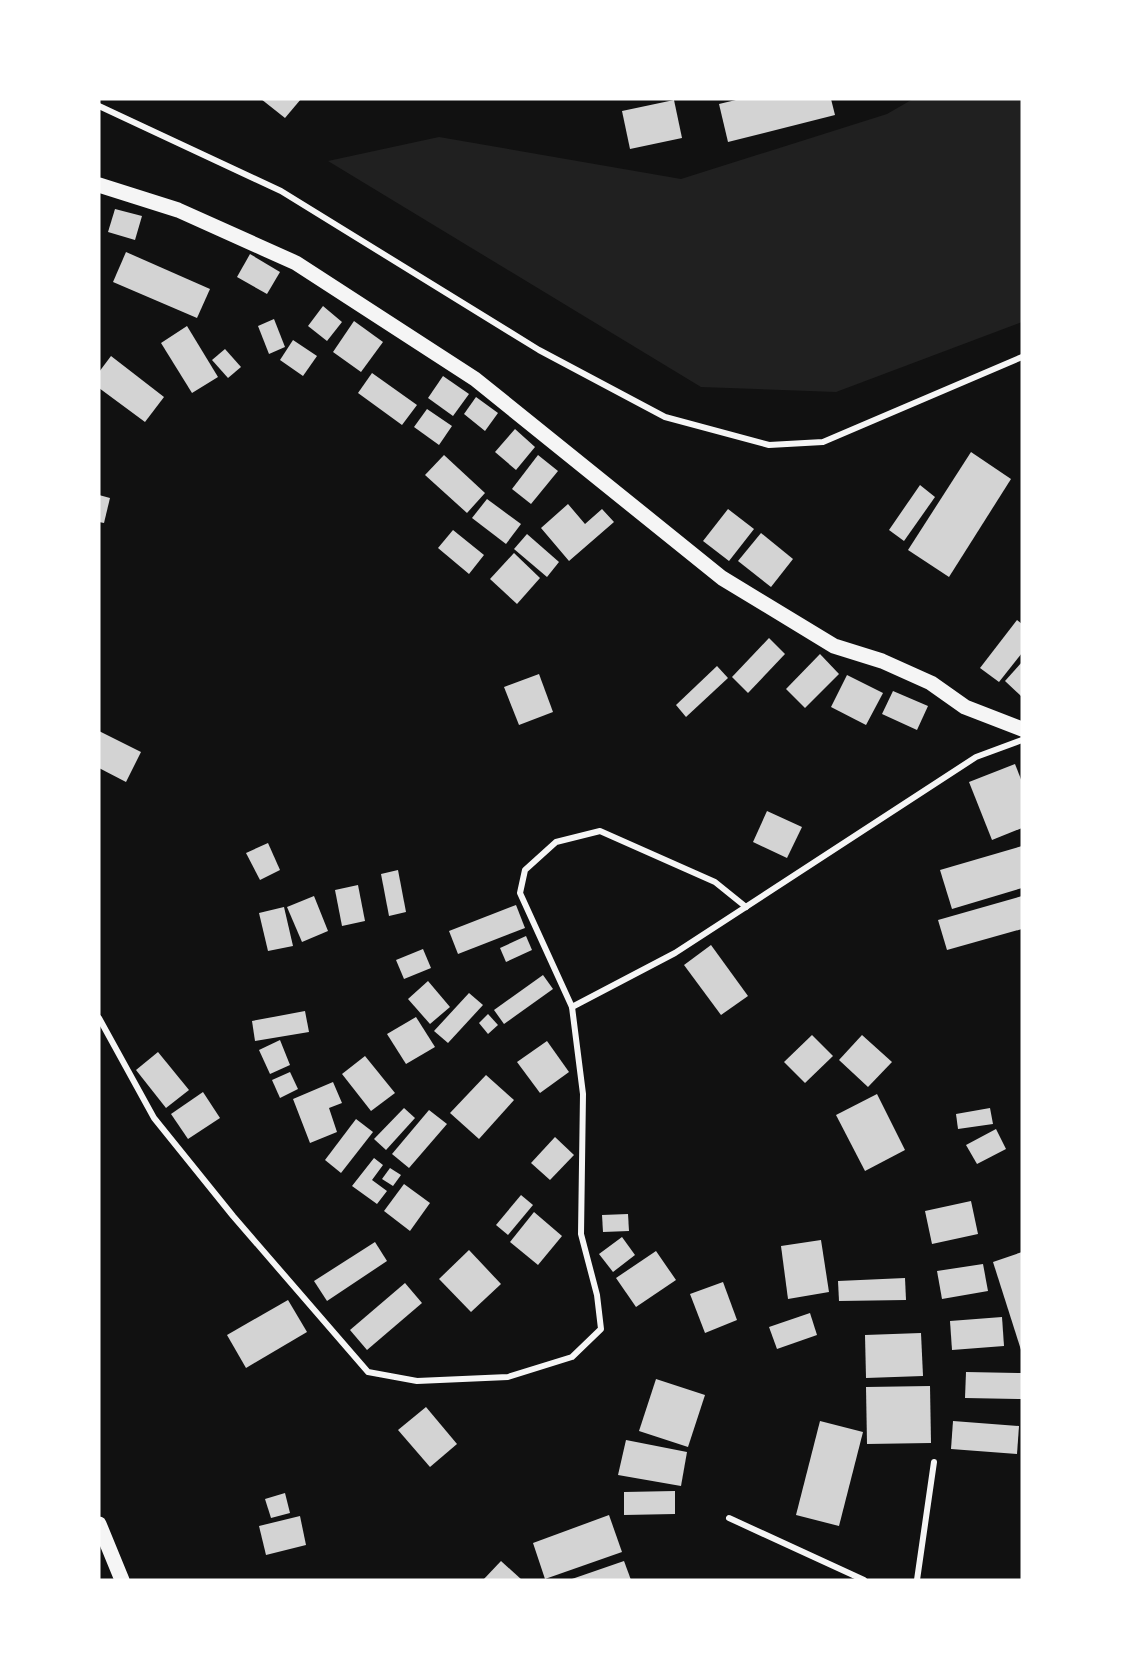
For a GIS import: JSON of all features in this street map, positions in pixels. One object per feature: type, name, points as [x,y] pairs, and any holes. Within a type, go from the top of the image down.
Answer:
[{"type":"main road","points":[[99,186],[178,210],[296,263],[475,380],[722,578],[834,646],[882,662],[931,683],[965,707],[1022,729]]},
{"type":"main road","points":[[99,1524],[122,1580]]},
{"type":"street","points":[[99,106],[281,191],[539,350],[665,417],[770,445],[823,442],[1022,357]]},
{"type":"street","points":[[572,1007],[675,953],[976,757],[1022,740]]},
{"type":"street","points":[[99,1018],[154,1118],[233,1216],[368,1372],[417,1381],[508,1377],[572,1357],[601,1329],[597,1295],[581,1234],[583,1094],[572,1007],[520,894],[525,870],[556,842],[600,831],[715,882],[746,907]]},
{"type":"street","points":[[917,1580],[934,1462]]},
{"type":"street","points":[[729,1518],[864,1580]]},
{"type":"shaded area","points":[[913,99],[1022,99],[1022,322],[836,392],[701,387],[328,161],[439,137],[681,179],[887,114]]},
{"type":"building","points":[[261,99],[301,99],[285,118]]},
{"type":"building","points":[[740,99],[831,99],[835,115],[728,142],[719,104]]},
{"type":"building","points":[[674,100],[682,138],[630,149],[622,111]]},
{"type":"building","points":[[115,209],[142,216],[135,240],[108,232]]},
{"type":"building","points":[[126,252],[210,289],[197,318],[113,282]]},
{"type":"building","points":[[250,254],[280,272],[267,294],[237,277]]},
{"type":"building","points":[[323,306],[342,322],[327,341],[308,326]]},
{"type":"building","points":[[274,319],[285,347],[269,354],[258,326]]},
{"type":"building","points":[[354,321],[383,342],[361,372],[333,352]]},
{"type":"building","points":[[187,326],[218,377],[192,393],[161,343]]},
{"type":"building","points":[[293,340],[317,356],[303,376],[280,360]]},
{"type":"building","points":[[225,349],[241,367],[228,378],[212,360]]},
{"type":"building","points":[[111,356],[164,397],[145,422],[99,388],[99,372]]},
{"type":"building","points":[[372,373],[417,405],[402,425],[358,393]]},
{"type":"building","points":[[443,376],[469,394],[453,416],[428,398]]},
{"type":"building","points":[[476,397],[498,413],[485,431],[464,414]]},
{"type":"building","points":[[427,409],[452,426],[439,445],[414,427]]},
{"type":"building","points":[[515,429],[535,447],[516,470],[495,452]]},
{"type":"building","points":[[971,452],[1011,479],[949,577],[908,550]]},
{"type":"building","points":[[444,455],[485,493],[467,513],[425,475]]},
{"type":"building","points":[[538,455],[558,471],[531,504],[512,489]]},
{"type":"building","points":[[920,485],[935,497],[904,541],[889,530]]},
{"type":"building","points":[[99,495],[110,498],[104,523],[99,522]]},
{"type":"building","points":[[487,499],[521,524],[506,544],[472,518]]},
{"type":"building","points":[[568,504],[585,524],[602,509],[614,522],[569,561],[541,528]]},
{"type":"building","points":[[728,509],[754,529],[729,561],[703,541]]},
{"type":"building","points":[[453,530],[484,555],[469,574],[438,548]]},
{"type":"building","points":[[761,533],[793,559],[771,587],[738,561]]},
{"type":"building","points":[[527,534],[559,562],[547,577],[514,549]]},
{"type":"building","points":[[514,553],[540,578],[517,604],[490,579]]},
{"type":"building","points":[[1017,620],[1022,624],[1022,653],[999,682],[980,668]]},
{"type":"building","points":[[769,638],[785,654],[748,693],[732,677]]},
{"type":"building","points":[[820,654],[839,674],[805,708],[786,689]]},
{"type":"building","points":[[1022,662],[1022,697],[1005,681]]},
{"type":"building","points":[[717,666],[728,678],[686,717],[676,705]]},
{"type":"building","points":[[539,674],[553,712],[519,725],[504,687]]},
{"type":"building","points":[[847,675],[883,693],[866,725],[831,707]]},
{"type":"building","points":[[893,691],[928,706],[917,730],[882,714]]},
{"type":"building","points":[[99,731],[141,752],[126,782],[99,768]]},
{"type":"building","points":[[1015,764],[1022,782],[1022,828],[992,840],[969,782]]},
{"type":"building","points":[[767,811],[802,827],[787,858],[753,842]]},
{"type":"building","points":[[268,843],[280,870],[260,880],[246,853]]},
{"type":"building","points":[[1022,846],[1022,888],[952,909],[940,870]]},
{"type":"building","points":[[398,870],[406,912],[389,916],[381,874]]},
{"type":"building","points":[[358,885],[365,921],[342,926],[335,890]]},
{"type":"building","points":[[314,896],[328,931],[302,942],[287,907]]},
{"type":"building","points":[[1022,896],[1022,929],[947,950],[938,920]]},
{"type":"building","points":[[516,905],[525,928],[458,954],[449,931]]},
{"type":"building","points":[[284,907],[293,946],[268,951],[259,913]]},
{"type":"building","points":[[526,936],[532,950],[506,962],[500,948]]},
{"type":"building","points":[[711,945],[748,996],[721,1015],[684,965]]},
{"type":"building","points":[[423,949],[431,968],[404,979],[396,960]]},
{"type":"building","points":[[543,975],[553,989],[504,1024],[494,1010]]},
{"type":"building","points":[[428,981],[450,1007],[430,1024],[408,999]]},
{"type":"building","points":[[469,993],[483,1005],[448,1043],[434,1031]]},
{"type":"building","points":[[305,1011],[309,1032],[255,1041],[252,1021]]},
{"type":"building","points":[[488,1014],[498,1025],[488,1034],[479,1023]]},
{"type":"building","points":[[416,1017],[435,1047],[406,1064],[387,1034]]},
{"type":"building","points":[[812,1035],[833,1056],[805,1083],[784,1062]]},
{"type":"building","points":[[862,1035],[892,1062],[868,1087],[839,1060]]},
{"type":"building","points":[[280,1040],[290,1065],[270,1074],[259,1050]]},
{"type":"building","points":[[547,1041],[569,1072],[540,1093],[517,1062]]},
{"type":"building","points":[[158,1052],[189,1090],[166,1108],[136,1070]]},
{"type":"building","points":[[365,1056],[395,1093],[371,1111],[342,1074]]},
{"type":"building","points":[[290,1072],[298,1089],[280,1098],[272,1080]]},
{"type":"building","points":[[486,1075],[514,1100],[479,1139],[450,1113]]},
{"type":"building","points":[[333,1082],[342,1103],[329,1108],[337,1132],[310,1143],[293,1099]]},
{"type":"building","points":[[203,1092],[220,1118],[188,1139],[171,1114]]},
{"type":"building","points":[[877,1094],[905,1150],[865,1171],[836,1115]]},
{"type":"building","points":[[404,1108],[415,1118],[386,1150],[374,1139]]},
{"type":"building","points":[[990,1108],[993,1124],[958,1129],[956,1114]]},
{"type":"building","points":[[429,1110],[447,1124],[409,1168],[392,1154]]},
{"type":"building","points":[[356,1119],[373,1132],[341,1173],[325,1160]]},
{"type":"building","points":[[996,1129],[1006,1149],[977,1164],[966,1145]]},
{"type":"building","points":[[555,1137],[574,1155],[550,1180],[531,1163]]},
{"type":"building","points":[[374,1158],[383,1165],[372,1180],[387,1191],[377,1204],[352,1186]]},
{"type":"building","points":[[390,1168],[401,1175],[393,1186],[382,1179]]},
{"type":"building","points":[[404,1184],[430,1203],[410,1231],[384,1211]]},
{"type":"building","points":[[521,1195],[533,1205],[508,1235],[496,1225]]},
{"type":"building","points":[[971,1201],[978,1234],[932,1244],[925,1211]]},
{"type":"building","points":[[534,1212],[562,1236],[538,1265],[510,1242]]},
{"type":"building","points":[[628,1214],[629,1231],[603,1232],[602,1215]]},
{"type":"building","points":[[622,1237],[635,1255],[613,1272],[599,1254]]},
{"type":"building","points":[[821,1240],[829,1292],[788,1299],[781,1246]]},
{"type":"building","points":[[375,1242],[387,1261],[327,1301],[314,1281]]},
{"type":"building","points":[[469,1250],[501,1284],[471,1312],[439,1279]]},
{"type":"building","points":[[656,1251],[676,1280],[636,1307],[616,1278]]},
{"type":"building","points":[[1022,1252],[1022,1353],[993,1262]]},
{"type":"building","points":[[983,1264],[988,1291],[942,1299],[937,1271]]},
{"type":"building","points":[[905,1278],[906,1300],[839,1301],[838,1281]]},
{"type":"building","points":[[723,1282],[737,1320],[705,1333],[690,1294]]},
{"type":"building","points":[[405,1283],[422,1303],[367,1350],[350,1330]]},
{"type":"building","points":[[288,1300],[307,1332],[246,1368],[227,1335]]},
{"type":"building","points":[[810,1313],[817,1335],[777,1349],[769,1327]]},
{"type":"building","points":[[1002,1317],[1004,1346],[952,1350],[950,1321]]},
{"type":"building","points":[[921,1333],[923,1376],[866,1378],[865,1335]]},
{"type":"building","points":[[966,1372],[1022,1373],[1022,1399],[965,1398]]},
{"type":"building","points":[[656,1379],[705,1395],[688,1447],[639,1431]]},
{"type":"building","points":[[930,1386],[931,1443],[867,1444],[866,1387]]},
{"type":"building","points":[[426,1407],[457,1444],[430,1467],[398,1430]]},
{"type":"building","points":[[820,1421],[863,1432],[839,1526],[796,1515]]},
{"type":"building","points":[[953,1421],[1019,1426],[1017,1454],[951,1449]]},
{"type":"building","points":[[626,1440],[687,1452],[681,1486],[618,1475]]},
{"type":"building","points":[[675,1491],[675,1514],[624,1515],[624,1492]]},
{"type":"building","points":[[285,1493],[290,1513],[271,1518],[265,1499]]},
{"type":"building","points":[[609,1515],[622,1552],[545,1579],[533,1543]]},
{"type":"building","points":[[300,1516],[306,1545],[266,1555],[259,1526]]},
{"type":"building","points":[[501,1561],[522,1580],[483,1580]]},
{"type":"building","points":[[624,1561],[631,1580],[569,1580]]}]
